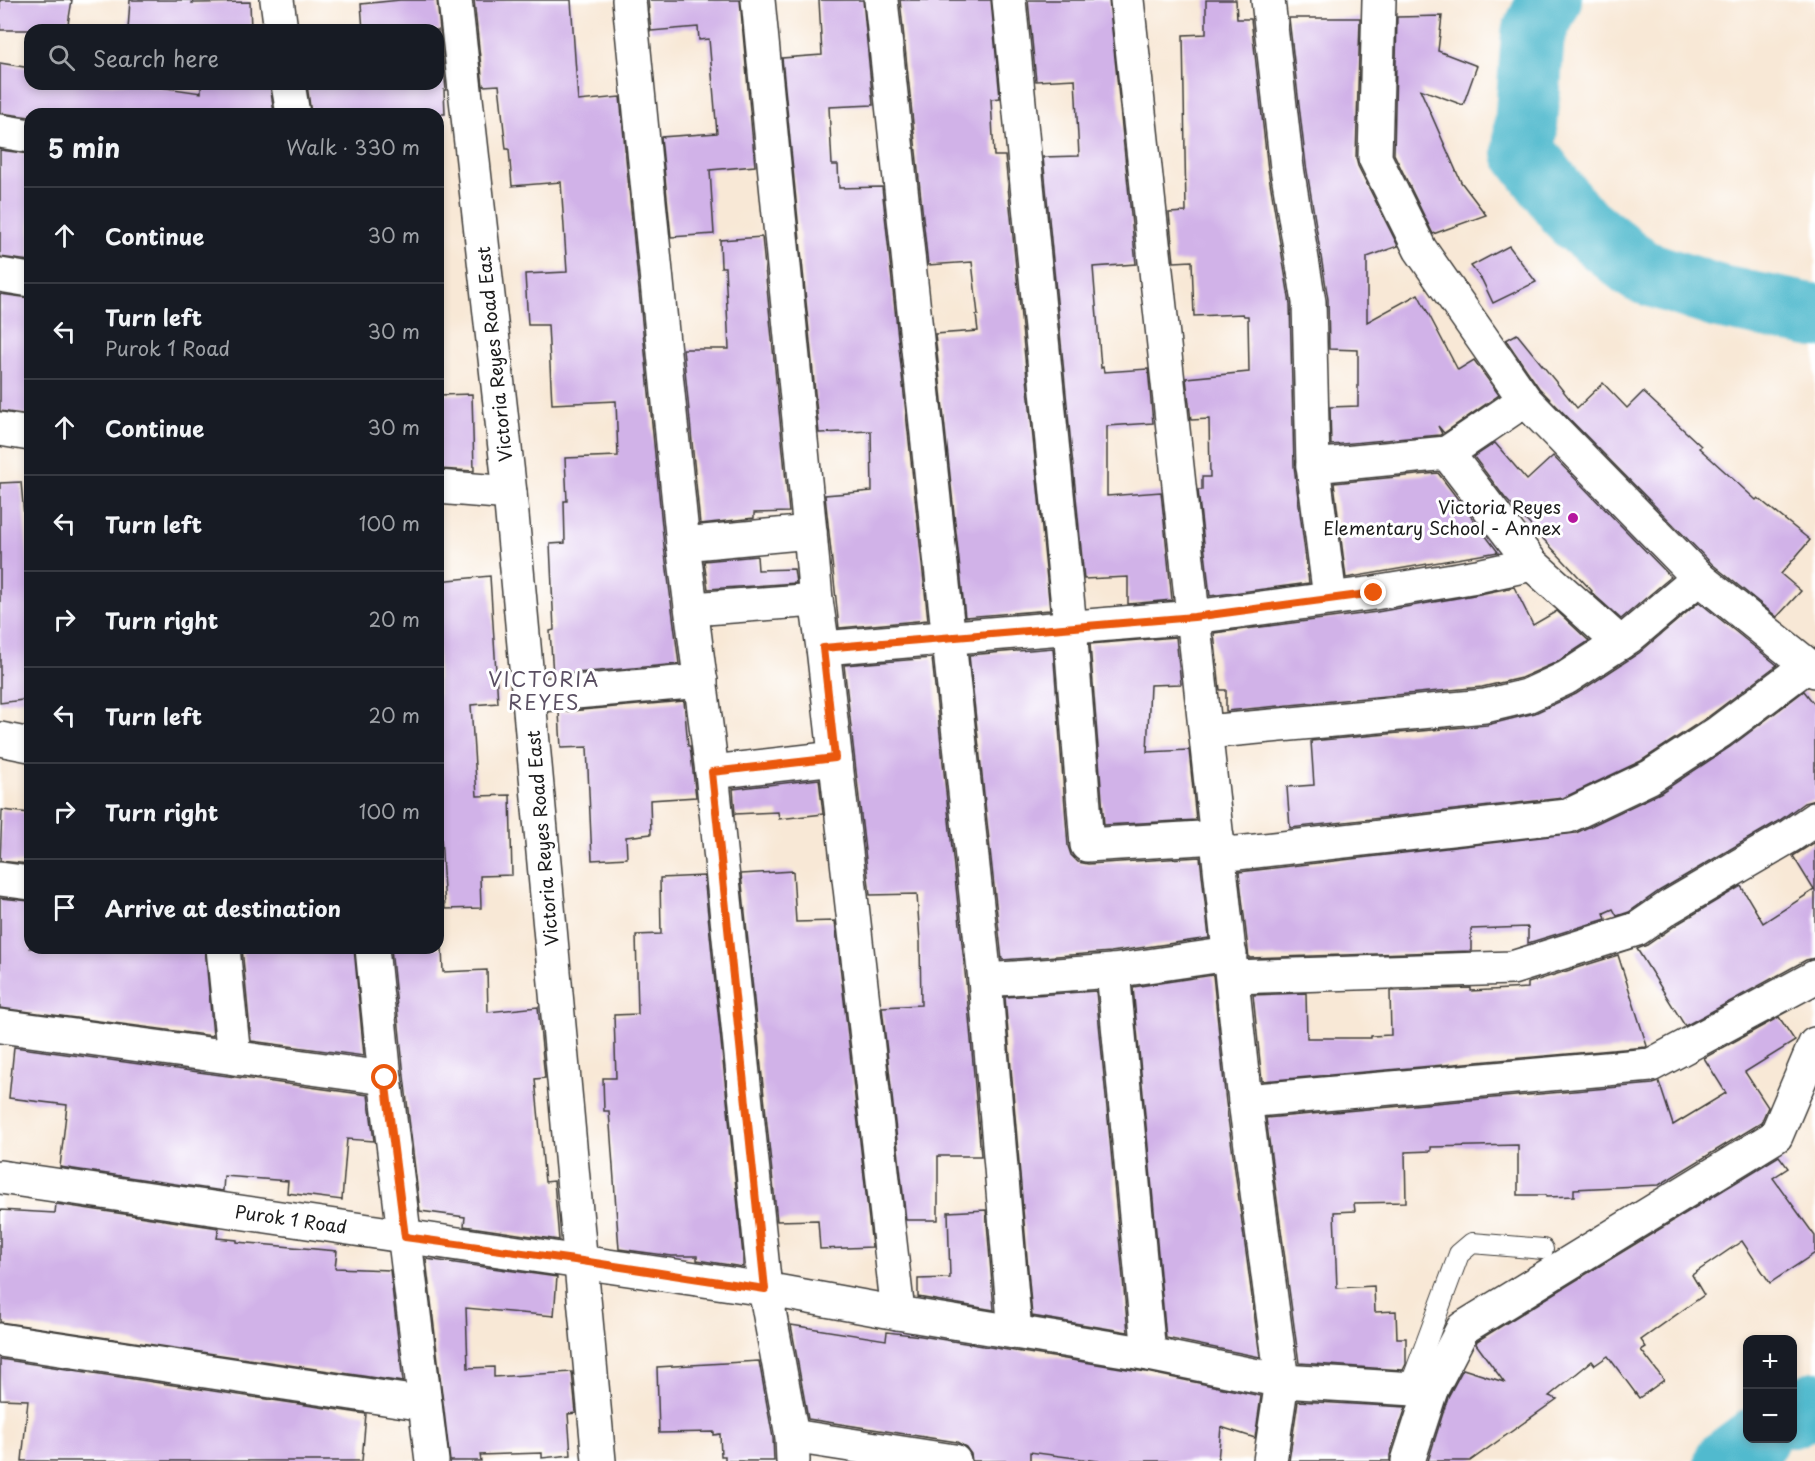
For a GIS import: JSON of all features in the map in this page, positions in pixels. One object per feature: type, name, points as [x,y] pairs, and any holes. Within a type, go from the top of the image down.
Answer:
[{"type":"street","points":[[277,0],[280,24]]},
{"type":"street","name":"Victoria Reyes Road East","points":[[455,0],[510,493],[599,1461]]},
{"type":"street","points":[[629,0],[683,544],[702,681],[765,1289],[792,1449],[954,1461]]},
{"type":"street","points":[[758,0],[816,600],[898,1313]]},
{"type":"street","points":[[881,0],[985,980],[1015,1332]]},
{"type":"street","points":[[1010,0],[1070,627],[1087,845],[1218,846],[1568,816],[1650,777],[1811,668],[1699,578],[1526,400],[1420,249],[1375,158],[1379,0]]},
{"type":"street","points":[[1127,0],[1245,1101],[1282,1381],[1270,1461]]},
{"type":"street","points":[[1268,0],[1287,168],[1309,302],[1313,466],[1330,598]]},
{"type":"street","points":[[289,90],[292,108]]},
{"type":"street","points":[[0,131],[24,135]]},
{"type":"street","points":[[0,275],[24,279]]},
{"type":"street","points":[[1313,466],[1448,453],[1526,400]]},
{"type":"street","points":[[0,429],[24,433]]},
{"type":"street","points":[[1448,453],[1532,564],[1620,643]]},
{"type":"street","points":[[444,488],[510,493]]},
{"type":"street","points":[[683,544],[810,532]]},
{"type":"street","points":[[823,648],[1194,617],[1374,593],[1477,576],[1532,564]]},
{"type":"street","points":[[1206,732],[1485,706],[1527,696],[1566,678],[1629,637],[1699,578]]},
{"type":"street","points":[[692,609],[816,600]]},
{"type":"street","points":[[530,696],[702,681]]},
{"type":"street","points":[[0,740],[24,744]]},
{"type":"street","points":[[712,772],[835,758]]},
{"type":"street","points":[[985,980],[1113,970],[1231,966],[1512,968],[1637,929],[1669,907],[1815,819]]},
{"type":"street","points":[[0,879],[24,882]]},
{"type":"street","points":[[224,954],[234,1058]]},
{"type":"street","points":[[373,954],[385,1078],[432,1461]]},
{"type":"street","points":[[1113,970],[1149,1354]]},
{"type":"street","points":[[1245,1101],[1651,1065],[1815,977]]},
{"type":"street","points":[[0,1026],[385,1078]]},
{"type":"street","points":[[1408,1461],[1420,1390],[1463,1328],[1776,1136],[1815,1044]]},
{"type":"street","name":"Purok 1 Road","points":[[0,1177],[765,1289],[1149,1354],[1282,1381],[1420,1390]]},
{"type":"street","points":[[0,1340],[425,1404]]},
{"type":"lane","points":[[1420,1390],[1459,1254],[1472,1244],[1543,1249]]},
{"type":"building","points":[[0,0],[72,0],[68,24],[24,24],[24,30],[0,30]]},
{"type":"building","points":[[130,0],[193,0],[192,3],[250,2],[251,24],[128,24]]},
{"type":"building","points":[[400,0],[437,0],[439,24],[363,24],[361,4]]},
{"type":"building","points":[[474,0],[571,0],[578,101],[620,97],[664,546],[679,664],[553,675],[550,631],[554,630],[550,544],[565,543],[564,501],[567,501],[565,458],[618,456],[616,401],[552,404],[548,325],[528,325],[525,274],[567,272],[561,182],[512,186],[499,85],[483,86]]},
{"type":"building","points":[[648,0],[740,0],[755,166],[710,170],[714,234],[671,237],[661,137],[717,133],[709,39],[699,40],[698,27],[651,31]]},
{"type":"building","points":[[819,0],[863,0],[873,105],[829,107],[832,165],[838,165],[839,188],[882,187],[928,620],[839,628],[825,495],[872,491],[871,431],[819,433],[782,58],[822,55]]},
{"type":"building","points":[[900,0],[991,0],[1000,98],[991,99],[994,156],[1005,156],[1050,610],[965,617],[935,334],[978,331],[976,315],[978,315],[972,262],[928,265]]},
{"type":"building","points":[[1028,0],[1109,0],[1136,264],[1093,267],[1101,368],[1103,367],[1104,372],[1148,369],[1153,423],[1107,426],[1107,496],[1161,492],[1172,600],[1128,604],[1128,577],[1084,579],[1043,157],[1079,156],[1075,79],[1036,81]]},
{"type":"building","points":[[1206,0],[1236,0],[1237,19],[1251,19],[1268,170],[1290,304],[1294,466],[1309,583],[1210,596],[1198,490],[1202,490],[1202,477],[1210,477],[1209,419],[1191,420],[1186,378],[1249,372],[1248,316],[1243,314],[1194,316],[1192,261],[1174,262],[1169,213],[1186,212],[1183,35],[1206,34]]},
{"type":"building","points":[[1442,16],[1438,51],[1477,66],[1463,105],[1420,89],[1461,182],[1486,215],[1433,234],[1394,154],[1397,17]]},
{"type":"building","points":[[1289,18],[1360,18],[1356,158],[1398,246],[1367,257],[1367,322],[1418,294],[1458,370],[1474,360],[1499,395],[1444,433],[1438,426],[1442,434],[1440,435],[1331,445],[1330,407],[1358,406],[1358,350],[1329,349],[1328,299],[1306,165]]},
{"type":"building","points":[[0,63],[24,67],[24,90],[180,90],[201,93],[201,90],[271,90],[273,108],[24,108],[24,116],[0,113]]},
{"type":"building","points":[[308,90],[444,90],[445,114],[444,108],[310,108]]},
{"type":"building","points":[[0,150],[24,153],[24,260],[0,257]]},
{"type":"building","points":[[762,237],[789,512],[754,513],[754,518],[700,524],[683,349],[729,349],[725,267],[721,267],[720,240]]},
{"type":"building","points":[[1509,246],[1536,282],[1493,303],[1482,280],[1471,266]]},
{"type":"building","points":[[0,294],[24,297],[24,414],[0,411]]},
{"type":"building","points":[[1517,334],[1577,408],[1603,383],[1627,408],[1643,392],[1756,500],[1758,498],[1810,540],[1781,574],[1801,591],[1777,617],[1712,564],[1539,388],[1506,340]]},
{"type":"building","points":[[472,394],[474,471],[444,469],[444,395]]},
{"type":"building","points":[[1495,443],[1527,480],[1553,456],[1671,577],[1621,619],[1591,592],[1505,498],[1474,457]]},
{"type":"building","points":[[1438,473],[1498,552],[1346,578],[1334,483]]},
{"type":"building","points":[[21,482],[24,515],[24,700],[0,703],[0,483]]},
{"type":"building","points":[[757,556],[758,570],[794,569],[796,583],[708,589],[704,561]]},
{"type":"building","points":[[490,576],[498,703],[471,705],[477,796],[510,795],[512,875],[480,876],[481,908],[445,909],[444,580]]},
{"type":"building","points":[[1514,587],[1533,625],[1557,611],[1589,641],[1557,662],[1521,678],[1482,687],[1226,711],[1226,690],[1220,690],[1214,633],[1377,612]]},
{"type":"building","points":[[1699,602],[1777,665],[1708,717],[1641,761],[1563,798],[1290,828],[1287,787],[1314,785],[1311,741],[1487,725],[1535,713],[1576,694],[1639,653]]},
{"type":"building","points":[[1176,637],[1181,684],[1150,685],[1147,752],[1189,750],[1196,820],[1104,825],[1090,644]]},
{"type":"building","points":[[1053,648],[1068,846],[1071,855],[1078,862],[1088,864],[1200,857],[1209,938],[1111,952],[1002,960],[969,655]]},
{"type":"building","points":[[932,658],[966,982],[981,1156],[938,1156],[938,1220],[906,1220],[882,1007],[921,1005],[917,894],[870,895],[844,665]]},
{"type":"building","points":[[1804,691],[1815,705],[1815,800],[1804,803],[1780,820],[1659,891],[1629,912],[1617,916],[1613,909],[1604,913],[1606,919],[1528,943],[1528,927],[1471,929],[1471,951],[1249,958],[1239,872],[1576,833],[1660,793],[1730,747]]},
{"type":"building","points":[[684,701],[696,797],[650,800],[651,834],[626,837],[627,858],[592,860],[587,747],[561,748],[559,712]]},
{"type":"building","points":[[819,779],[823,814],[779,819],[778,812],[735,814],[733,789]]},
{"type":"building","points":[[2,810],[24,812],[24,863],[0,861]]},
{"type":"building","points":[[1815,842],[1815,958],[1806,960],[1685,1026],[1637,949],[1741,886],[1763,923],[1814,890],[1793,856]]},
{"type":"building","points":[[793,871],[796,922],[835,921],[872,1247],[820,1249],[818,1220],[777,1221],[741,874]]},
{"type":"building","points":[[704,876],[743,1267],[697,1260],[697,1256],[672,1256],[619,1249],[609,1111],[604,1111],[603,1078],[616,1078],[614,1015],[638,1014],[636,935],[661,934],[660,878]]},
{"type":"building","points":[[0,898],[24,900],[24,954],[206,954],[213,1036],[0,1008]]},
{"type":"building","points":[[243,954],[355,954],[364,1056],[251,1041]]},
{"type":"building","points":[[392,954],[442,954],[443,972],[487,970],[488,1012],[538,1007],[545,1078],[535,1079],[545,1182],[554,1181],[559,1240],[464,1226],[465,1217],[420,1211]]},
{"type":"building","points":[[1618,955],[1646,1047],[1262,1081],[1253,995],[1306,993],[1307,1038],[1371,1038],[1371,1036],[1391,1035],[1390,991],[1528,988],[1528,983]]},
{"type":"building","points":[[1213,975],[1226,1103],[1260,1357],[1166,1338],[1133,987]]},
{"type":"building","points":[[1096,991],[1128,1332],[1032,1316],[1005,997]]},
{"type":"building","points":[[1779,1017],[1795,1041],[1745,1072],[1768,1107],[1761,1123],[1659,1185],[1574,1189],[1574,1196],[1518,1195],[1518,1145],[1431,1147],[1431,1151],[1405,1152],[1406,1202],[1354,1203],[1355,1211],[1334,1212],[1337,1288],[1374,1286],[1375,1312],[1396,1311],[1397,1338],[1406,1338],[1406,1364],[1403,1370],[1299,1363],[1266,1118],[1659,1082],[1673,1125],[1726,1093],[1704,1058]]},
{"type":"building","points":[[14,1047],[368,1095],[374,1141],[347,1139],[342,1200],[287,1193],[288,1181],[224,1176],[223,1191],[60,1167],[67,1105],[9,1098]]},
{"type":"building","points":[[1779,1156],[1788,1168],[1773,1178],[1815,1236],[1815,1253],[1770,1283],[1742,1241],[1692,1275],[1704,1295],[1641,1340],[1646,1347],[1641,1350],[1664,1380],[1639,1398],[1608,1356],[1595,1365],[1592,1361],[1549,1396],[1557,1399],[1470,1461],[1428,1461],[1448,1397],[1463,1369],[1504,1382],[1476,1344],[1477,1341]]},
{"type":"building","points":[[56,1204],[219,1228],[217,1238],[237,1240],[237,1242],[337,1251],[335,1268],[390,1270],[403,1382],[0,1322],[0,1210],[55,1213]]},
{"type":"building","points":[[986,1210],[994,1310],[918,1297],[918,1279],[950,1278],[948,1212]]},
{"type":"building","points":[[426,1259],[557,1277],[554,1316],[466,1308],[468,1368],[494,1367],[494,1377],[572,1372],[576,1413],[568,1414],[571,1455],[542,1458],[542,1453],[480,1455],[481,1461],[450,1461]]},
{"type":"building","points":[[791,1325],[886,1340],[887,1332],[921,1336],[1146,1372],[1261,1396],[1255,1438],[1221,1427],[1218,1461],[1098,1461],[1030,1452],[1030,1461],[972,1461],[971,1454],[966,1447],[957,1442],[808,1419]]},
{"type":"building","points":[[0,1359],[366,1414],[362,1461],[22,1461],[28,1400],[0,1399]]},
{"type":"building","points":[[759,1361],[773,1438],[774,1461],[725,1461],[725,1456],[721,1456],[720,1434],[714,1435],[714,1432],[659,1433],[657,1367]]},
{"type":"building","points":[[1298,1401],[1406,1407],[1390,1461],[1289,1461]]},
{"type":"waterway","points":[[1550,0],[1533,34],[1524,152],[1574,218],[1640,271],[1719,297],[1815,316]]},
{"type":"waterway","points":[[1797,1413],[1815,1403]]},
{"type":"waterway","points":[[1726,1461],[1750,1443]]},
{"type":"place","name":"Victoria Reyes Elementary School - Annex","points":[[1573,518]]},
{"type":"district","name":"VICTORIA REYES","points":[[544,692]]},
{"type":"route","points":[[385,1078],[405,1237],[765,1289],[712,772],[835,758],[823,648],[1194,617],[1374,593]]}]
